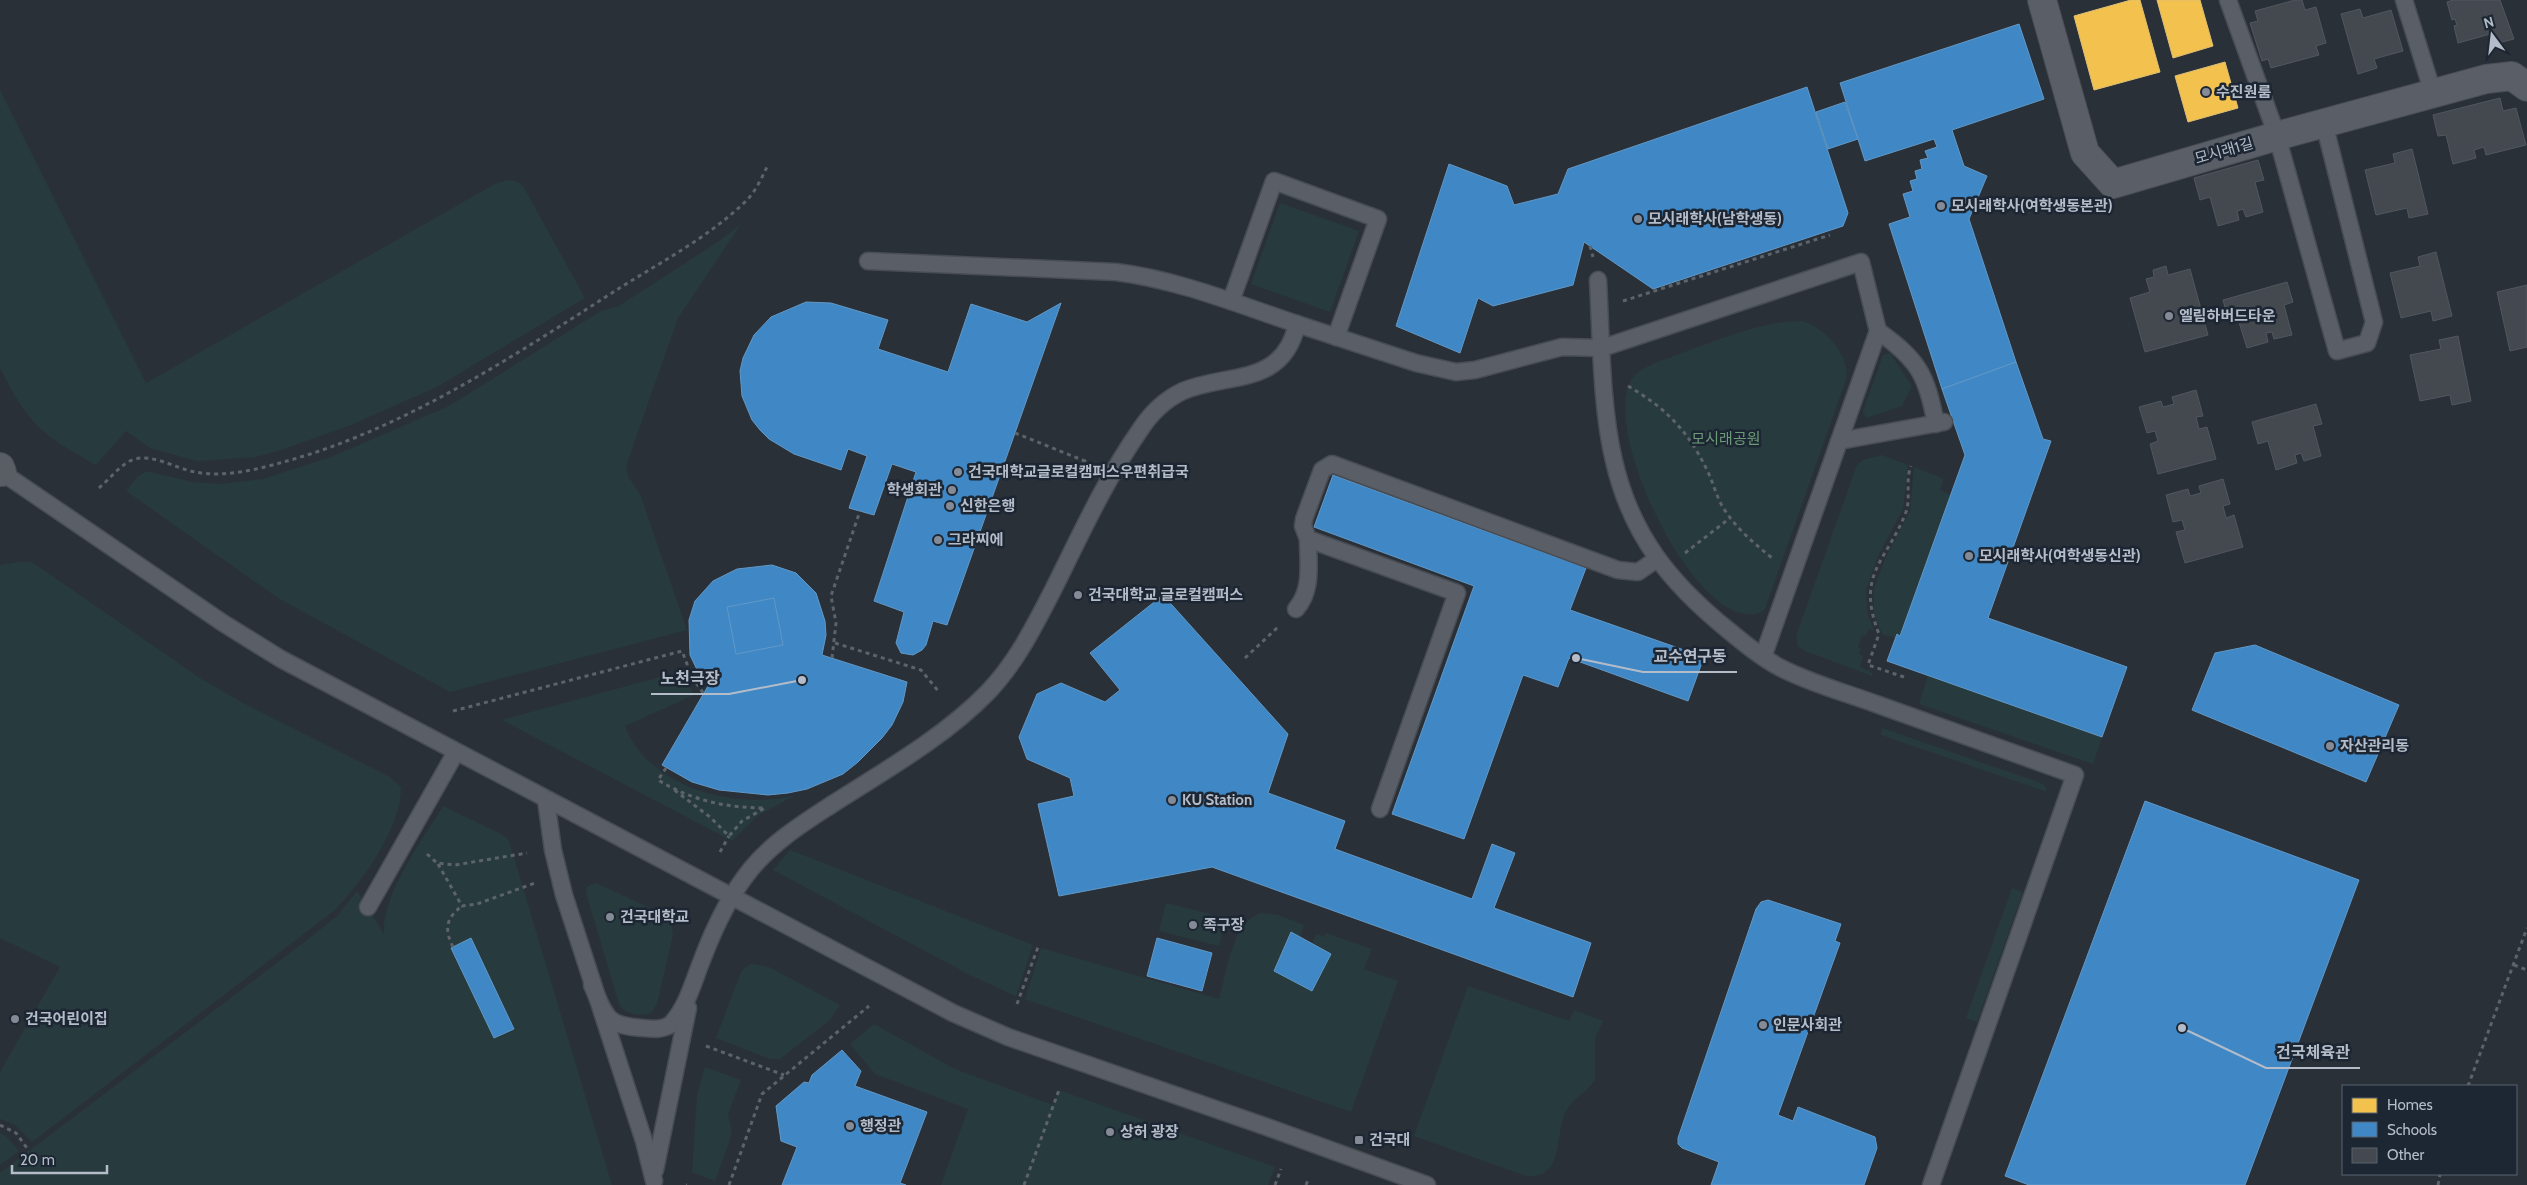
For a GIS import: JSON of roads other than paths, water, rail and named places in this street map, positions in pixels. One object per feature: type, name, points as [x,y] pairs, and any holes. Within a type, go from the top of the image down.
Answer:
[{"type":"street","name":"모시래1길","points":[[2042,0],[2085,153],[2113,184],[2486,78],[2512,76],[2527,86]]},
{"type":"lane","points":[[2228,0],[2277,136],[2337,351],[2367,343],[2374,322],[2324,123]]},
{"type":"lane","points":[[2404,0],[2432,93]]},
{"type":"lane","points":[[1231,301],[1274,182],[1378,219],[1336,337]]},
{"type":"lane","points":[[868,261],[1116,272],[1168,280],[1416,363],[1456,372],[1475,370],[1562,347],[1602,348],[1861,262],[1878,331],[1763,657]]},
{"type":"lane","points":[[1598,280],[1602,348],[1614,461],[1636,521],[1661,564],[1697,604],[1763,657],[1799,676],[2075,775],[1931,1185]]},
{"type":"lane","points":[[592,985],[603,1008],[615,1024],[624,1027],[664,1029],[675,1020],[694,981],[715,928],[732,897],[752,868],[786,835],[941,733],[964,714],[1005,673],[1025,645],[1118,463],[1152,413],[1161,404],[1184,391],[1252,374],[1278,361],[1290,346],[1296,324]]},
{"type":"lane","points":[[1839,441],[1940,423],[1920,369],[1903,349],[1878,331]]},
{"type":"lane","points":[[1296,610],[1302,603],[1308,588],[1308,539],[1303,526],[1304,519],[1322,470],[1332,464],[1618,570],[1638,572],[1661,564]]},
{"type":"lane","points":[[0,471],[251,642],[546,800],[981,1026],[1427,1185]]},
{"type":"lane","points":[[1308,539],[1457,593],[1380,809]]},
{"type":"lane","points":[[368,907],[456,752]]},
{"type":"lane","points":[[546,800],[560,882],[644,1141],[654,1183]]},
{"type":"lane","points":[[654,1183],[658,1144],[694,981]]},
{"type":"place","name":"수진원룸","points":[[2206,92]]},
{"type":"place","name":"모시래학사(여학생동본관)","points":[[1941,206]]},
{"type":"place","name":"모시래학사(남학생동)","points":[[1638,219]]},
{"type":"place","name":"엘림하버드타운","points":[[2169,316]]},
{"type":"place","name":"건국대학교글로컬캠퍼스우편취급국","points":[[958,472]]},
{"type":"place","name":"학생회관","points":[[952,490]]},
{"type":"place","name":"신한은행","points":[[950,506]]},
{"type":"place","name":"그라찌에","points":[[938,540]]},
{"type":"place","name":"모시래학사(여학생동신관)","points":[[1969,556]]},
{"type":"place","name":"건국대학교 글로컬캠퍼스","points":[[1078,595]]},
{"type":"place","name":"교수연구동","points":[[1576,658]]},
{"type":"place","name":"노천극장","points":[[802,680]]},
{"type":"place","name":"자산관리동","points":[[2330,746]]},
{"type":"place","name":"KU Station","points":[[1172,800]]},
{"type":"place","name":"건국대학교","points":[[610,917]]},
{"type":"place","name":"족구장","points":[[1193,925]]},
{"type":"place","name":"건국어린이집","points":[[15,1019]]},
{"type":"place","name":"인문사회관","points":[[1763,1025]]},
{"type":"place","name":"건국체육관","points":[[2182,1028]]},
{"type":"place","name":"행정관","points":[[850,1126]]},
{"type":"place","name":"상허 광장","points":[[1110,1132]]},
{"type":"place","name":"건국대","points":[[1359,1140]]},
{"type":"park label","name":"모시래공원","points":[[1726,439]]}]
